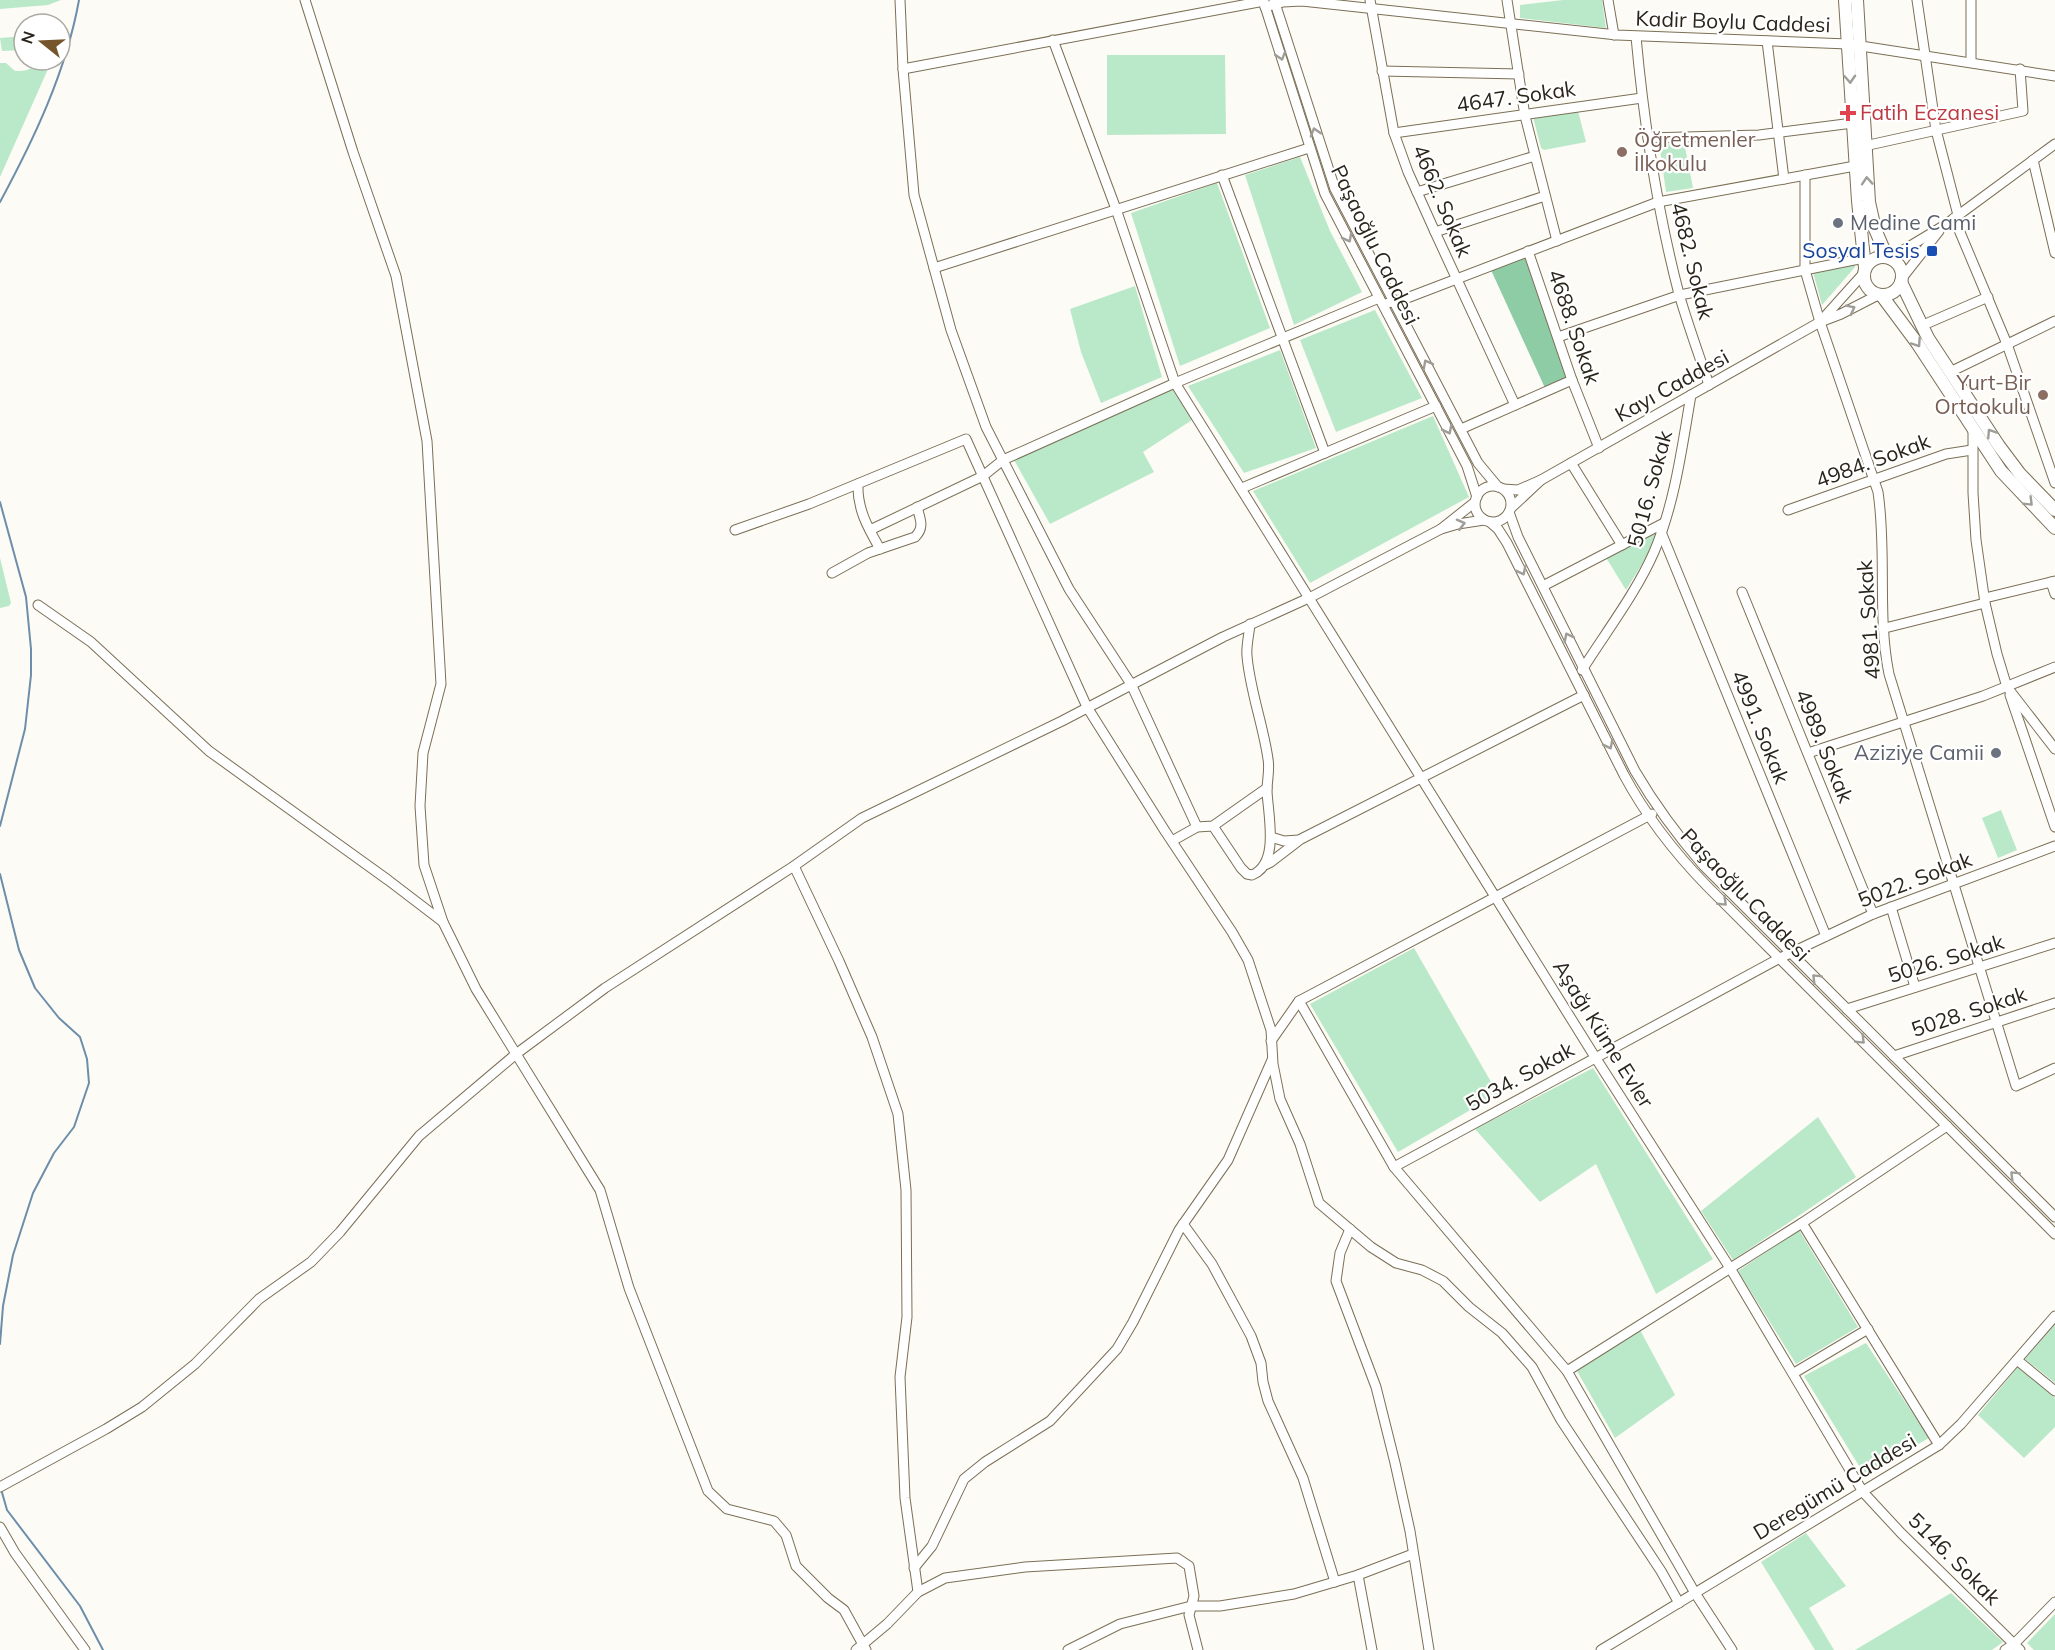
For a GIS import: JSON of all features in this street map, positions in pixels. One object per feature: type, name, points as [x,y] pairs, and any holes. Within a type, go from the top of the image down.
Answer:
[{"type":"main road","points":[[1845,0],[1854,45],[1860,147],[1872,218],[1889,258],[1899,266],[1901,280],[1921,326],[2010,462],[2055,510]]},
{"type":"main road","points":[[1857,0],[1853,123],[1860,147],[1855,166],[1866,285],[1871,292],[1880,295],[1894,292],[1901,280]]},
{"type":"main road","points":[[1864,266],[1873,259],[1889,258]]},
{"type":"main road","points":[[1880,295],[1908,329],[2001,471],[2055,528]]},
{"type":"street","points":[[305,0],[353,152],[396,276],[427,441],[441,684],[423,753],[420,806],[424,865],[443,922],[476,989],[600,1190],[628,1288],[708,1491],[728,1509],[774,1521],[786,1535],[796,1566],[828,1598],[844,1610],[861,1648],[918,1592],[945,1578],[1025,1567],[1178,1558],[1189,1566],[1194,1596],[1189,1615],[1198,1650]]},
{"type":"street","points":[[900,0],[903,69],[914,195],[951,330],[986,427],[1070,589],[1131,684],[1197,827]]},
{"type":"street","points":[[1507,0],[1524,114],[1557,241]]},
{"type":"street","points":[[1608,0],[1614,35]]},
{"type":"street","points":[[1917,0],[1936,130],[1956,216],[2007,344],[2055,483]]},
{"type":"street","points":[[1971,0],[1971,62]]},
{"type":"street","name":"Kadir Boylu Caddesi","points":[[903,69],[1053,40],[1268,3],[1302,1],[1370,4],[1512,24],[1636,37],[1854,45],[2055,76]]},
{"type":"street","name":"Paşaoğlu Caddesi","points":[[1268,3],[1309,148],[1325,194],[1470,474],[1476,500]]},
{"type":"street","name":"Paşaoğlu Caddesi","points":[[1268,3],[1335,189],[1482,469],[1501,488]]},
{"type":"street","name":"4662. Sokak","points":[[1370,4],[1394,133],[1417,192],[1515,405]]},
{"type":"street","name":"4682. Sokak","points":[[1636,37],[1642,98],[1658,202],[1680,295],[1709,386]]},
{"type":"street","name":"Aşağı Küme Evler","points":[[1053,40],[1116,209],[1175,383],[1730,1268],[1863,1492]]},
{"type":"street","points":[[1767,41],[1784,179]]},
{"type":"street","points":[[1860,147],[2023,111],[2020,69]]},
{"type":"street","points":[[1382,71],[1519,74]]},
{"type":"street","name":"4647. Sokak","points":[[1394,133],[1642,98]]},
{"type":"street","points":[[1648,138],[1777,134],[1853,123]]},
{"type":"street","points":[[1889,258],[1945,225],[2055,144]]},
{"type":"street","points":[[934,268],[1309,148]]},
{"type":"street","points":[[1417,192],[1535,156]]},
{"type":"street","points":[[2033,160],[2055,253]]},
{"type":"street","points":[[870,530],[983,476],[1003,460],[1175,383],[1381,301],[1394,302],[1658,202],[1855,166]]},
{"type":"street","points":[[1222,175],[1325,453]]},
{"type":"street","name":"4981. Sokak","points":[[1805,175],[1805,270],[1820,322],[1875,479],[1881,518],[1887,666],[1902,723],[2016,1086],[2054,1072]]},
{"type":"street","points":[[1435,232],[1545,196]]},
{"type":"street","points":[[1901,280],[1945,225]]},
{"type":"street","name":"4688. Sokak","points":[[1528,251],[1572,380],[1599,448]]},
{"type":"street","points":[[1558,338],[1680,295],[1805,270],[1864,266]]},
{"type":"street","name":"Kayı Caddesi","points":[[1820,322],[1864,266]]},
{"type":"street","name":"Kayı Caddesi","points":[[1501,488],[1518,490],[1541,480],[1820,322],[1880,295]]},
{"type":"street","points":[[1921,326],[1988,297]]},
{"type":"street","points":[[1950,372],[2055,321]]},
{"type":"street","points":[[1461,429],[1572,380]]},
{"type":"street","name":"5016. Sokak","points":[[1576,680],[1648,563],[1662,527],[1677,474],[1691,395]]},
{"type":"street","points":[[1242,488],[1436,406]]},
{"type":"street","points":[[1973,429],[1976,540],[1985,601],[2007,687],[2055,827]]},
{"type":"street","points":[[735,530],[858,484],[966,439],[1087,707],[1248,960],[1271,1030],[1272,1058],[1280,1099],[1299,1144],[1319,1203],[1371,1246],[1396,1263],[1422,1270],[1443,1281],[1468,1307],[1502,1333],[1532,1367],[1561,1420],[1661,1571],[1679,1603]]},
{"type":"street","name":"4984. Sokak","points":[[1788,510],[1951,452],[1972,450]]},
{"type":"street","points":[[1571,463],[1622,545]]},
{"type":"street","name":"Kayı Caddesi","points":[[1510,510],[1541,480]]},
{"type":"street","points":[[858,484],[859,504],[880,549]]},
{"type":"street","points":[[3,1486],[142,1407],[195,1364],[259,1299],[310,1262],[340,1232],[419,1136],[516,1054],[605,988],[794,866],[862,818],[1250,624],[1311,597],[1441,530],[1471,521],[1502,520],[1510,510],[1510,498],[1501,488],[1487,487],[1482,490],[1476,500],[1441,530]]},
{"type":"street","points":[[1476,500],[1476,512],[1487,521]]},
{"type":"street","points":[[832,573],[856,558],[917,535],[922,524],[917,507]]},
{"type":"street","name":"Paşaoğlu Caddesi","points":[[1510,510],[1515,531],[1635,771],[1659,810],[1703,865],[2055,1216]]},
{"type":"street","name":"Paşaoğlu Caddesi","points":[[1487,521],[1498,529],[1507,543],[1624,775],[1649,816],[1694,873],[2055,1234]]},
{"type":"street","points":[[1543,586],[1662,527]]},
{"type":"street","name":"4991. Sokak","points":[[1662,527],[1826,936]]},
{"type":"street","points":[[1885,628],[2053,582],[2055,594]]},
{"type":"street","name":"4989. Sokak","points":[[1742,592],[1873,914]]},
{"type":"street","points":[[38,605],[91,642],[209,751],[443,922]]},
{"type":"street","points":[[1250,624],[1246,653],[1252,694],[1268,758],[1267,788],[1271,837],[1265,864]]},
{"type":"street","points":[[1808,753],[2007,687],[2055,667]]},
{"type":"street","points":[[2007,687],[2055,749]]},
{"type":"street","points":[[1213,826],[1246,873],[1254,874],[1301,839],[1584,695]]},
{"type":"street","points":[[1172,841],[1197,827],[1213,826],[1267,788]]},
{"type":"street","points":[[1271,1041],[1299,1001],[1497,898],[1659,810]]},
{"type":"street","points":[[1271,837],[1284,841],[1301,839]]},
{"type":"street","name":"5022. Sokak","points":[[1791,953],[1873,914],[2055,846]]},
{"type":"street","points":[[794,866],[867,1026],[898,1114],[906,1190],[907,1317],[900,1377],[905,1498],[918,1592]]},
{"type":"street","points":[[1891,907],[1915,987]]},
{"type":"street","name":"5026. Sokak","points":[[1847,1008],[2055,943]]},
{"type":"street","name":"5034. Sokak","points":[[1394,1167],[1596,1056],[1791,953]]},
{"type":"street","points":[[1299,1001],[1394,1167],[1567,1371],[1695,1593],[1732,1650]]},
{"type":"street","name":"5028. Sokak","points":[[1894,1056],[2055,1003]]},
{"type":"street","points":[[914,1568],[932,1546],[964,1479],[985,1462],[1050,1421],[1117,1349],[1183,1224],[1228,1160],[1272,1058]]},
{"type":"street","points":[[1567,1371],[1802,1223],[1947,1126]]},
{"type":"street","points":[[1802,1223],[1939,1445]]},
{"type":"street","points":[[1183,1224],[1212,1264],[1251,1336],[1261,1363],[1268,1401],[1303,1478],[1335,1582]]},
{"type":"street","points":[[1350,1229],[1340,1253],[1336,1281],[1376,1388],[1398,1474],[1410,1531],[1429,1650]]},
{"type":"street","name":"Deregümü Caddesi","points":[[1601,1650],[1939,1445],[2055,1316]]},
{"type":"street","points":[[1794,1373],[1868,1329]]},
{"type":"street","points":[[2017,1360],[2055,1391]]},
{"type":"street","name":"5146. Sokak","points":[[1863,1492],[1901,1533],[2017,1647]]},
{"type":"street","points":[[0,1527],[15,1553],[85,1650]]},
{"type":"street","points":[[1068,1650],[1120,1624],[1191,1606],[1220,1606],[1294,1594],[1358,1575],[1413,1554]]},
{"type":"street","points":[[1358,1575],[1372,1650]]},
{"type":"street","points":[[2005,1650],[2017,1647],[2055,1602]]},
{"type":"green space","points":[[0,0],[61,0],[48,5],[0,9]]},
{"type":"green space","points":[[1563,0],[1602,0],[1606,28],[1520,18],[1520,5]]},
{"type":"green space","points":[[12,37],[12,51],[2,51],[0,38]]},
{"type":"green space","points":[[1107,55],[1225,55],[1226,134],[1107,135]]},
{"type":"green space","points":[[0,63],[6,63],[12,68],[12,72],[47,72],[0,177]]},
{"type":"green space","points":[[1578,111],[1586,142],[1544,150],[1541,148],[1533,117]]},
{"type":"green space","points":[[1659,142],[1684,142],[1693,188],[1666,192]]},
{"type":"green space","points":[[1300,157],[1330,231],[1362,292],[1294,325],[1245,175]]},
{"type":"green space","points":[[1217,183],[1270,328],[1180,366],[1131,213]]},
{"type":"green space","points":[[1527,256],[1568,377],[1545,388],[1491,270]]},
{"type":"green space","points":[[1855,264],[1855,267],[1822,305],[1813,272]]},
{"type":"green space","points":[[1135,286],[1162,377],[1101,403],[1081,352],[1070,309]]},
{"type":"green space","points":[[1375,310],[1422,398],[1336,432],[1300,340]]},
{"type":"green space","points":[[1280,350],[1316,448],[1244,473],[1188,386]]},
{"type":"green space","points":[[1174,388],[1192,420],[1143,452],[1154,472],[1050,524],[1014,460]]},
{"type":"green space","points":[[1433,416],[1469,497],[1310,583],[1253,491]]},
{"type":"green space","points":[[1653,533],[1656,534],[1649,553],[1626,590],[1605,556]]},
{"type":"green space","points":[[0,558],[11,603],[9,606],[0,608]]},
{"type":"green space","points":[[2001,810],[2017,850],[1998,858],[1982,818]]},
{"type":"green space","points":[[1414,948],[1498,1094],[1398,1152],[1310,1004]]},
{"type":"green space","points":[[1593,1068],[1713,1259],[1656,1294],[1596,1164],[1540,1202],[1475,1129]]},
{"type":"green space","points":[[1818,1117],[1856,1177],[1733,1260],[1701,1211]]},
{"type":"green space","points":[[1799,1230],[1858,1327],[1796,1364],[1738,1271]]},
{"type":"green space","points":[[2055,1325],[2055,1383],[2025,1359]]},
{"type":"green space","points":[[1640,1330],[1675,1395],[1615,1438],[1577,1371]]},
{"type":"green space","points":[[1866,1343],[1929,1438],[1864,1474],[1804,1376]]},
{"type":"green space","points":[[2018,1367],[2055,1398],[2055,1427],[2024,1458],[1978,1415]]},
{"type":"green space","points":[[1806,1533],[1846,1586],[1809,1608],[1834,1650],[1815,1650],[1761,1562]]},
{"type":"green space","points":[[1951,1593],[2003,1642],[1992,1650],[1855,1650]]},
{"type":"green space","points":[[2055,1614],[2055,1650],[2034,1650],[2027,1643]]},
{"type":"waterway","points":[[0,202],[25,154],[57,79],[79,0]]},
{"type":"waterway","points":[[0,502],[26,597],[31,649],[31,675],[25,729],[0,826]]},
{"type":"waterway","points":[[0,874],[19,950],[35,988],[59,1018],[80,1037],[87,1059],[89,1083],[74,1127],[54,1153],[33,1193],[13,1255],[3,1306],[0,1344]]},
{"type":"waterway","points":[[1,1489],[7,1510],[80,1606],[103,1650]]},
{"type":"place","name":"Fatih Eczanesi","points":[[1848,113]]},
{"type":"place","name":"Öğretmenler İlkokulu","points":[[1622,152]]},
{"type":"place","name":"Medine Cami","points":[[1838,223]]},
{"type":"place","name":"Sosyal Tesis","points":[[1932,251]]},
{"type":"place","name":"Yurt-Bir Ortaokulu","points":[[2043,395]]},
{"type":"place","name":"Aziziye Camii","points":[[1996,753]]}]
